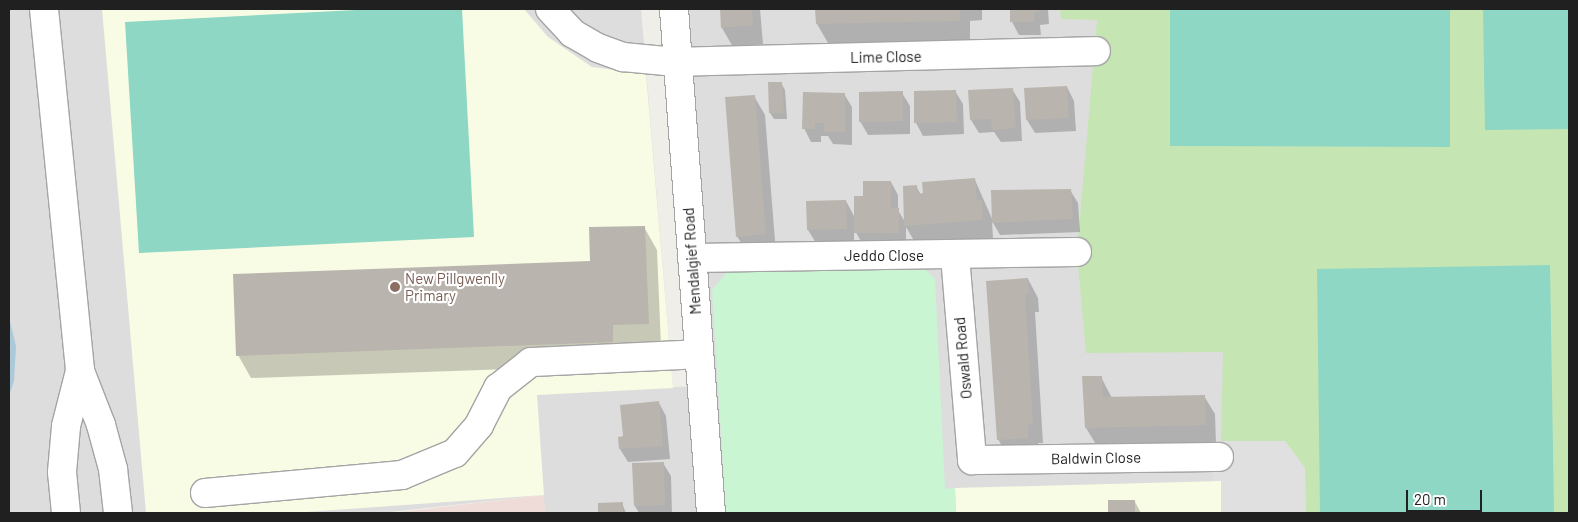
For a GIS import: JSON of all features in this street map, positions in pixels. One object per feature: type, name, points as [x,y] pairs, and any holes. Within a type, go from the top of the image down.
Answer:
[{"type":"street","points":[[44,9],[80,371],[101,425],[113,469],[118,513]]},
{"type":"street","name":"Lime Close","points":[[550,9],[572,33],[598,48],[624,57],[676,62],[1096,51]]},
{"type":"street","name":"Mendalgief Road","points":[[674,9],[676,62],[711,513]]},
{"type":"street","name":"Jeddo Close","points":[[692,258],[955,256],[1077,252]]},
{"type":"street","name":"Oswald Road","points":[[955,256],[972,460]]},
{"type":"street","points":[[205,492],[402,475],[455,453],[479,425],[498,388],[531,362],[699,354]]},
{"type":"street","points":[[66,513],[62,472],[66,426],[80,371]]},
{"type":"street","name":"Baldwin Close","points":[[972,460],[1219,456]]},
{"type":"shaded area","points":[[9,9],[641,9],[673,387],[702,386],[674,9],[1569,9],[1569,513],[545,513],[543,495],[381,513],[9,513]]},
{"type":"shaded area","name":"New Pillgwenlly Primary","points":[[102,9],[524,9],[548,37],[592,67],[646,74],[673,388],[537,395],[544,495],[292,513],[146,513]]},
{"type":"shaded area","points":[[1213,441],[1285,441],[1305,468],[1306,513],[1221,513],[1221,481],[1213,481]]},
{"type":"shaded area","points":[[1221,481],[1221,513],[956,513],[955,488]]},
{"type":"shaded area","points":[[544,495],[545,513],[393,513]]},
{"type":"green space","points":[[375,9],[462,9],[474,237],[139,253],[125,22]]},
{"type":"green space","points":[[1060,9],[1569,9],[1569,513],[1306,513],[1305,468],[1285,441],[1221,441],[1223,352],[1086,353],[1077,252],[1097,20],[1061,19]]},
{"type":"green space","points":[[1170,9],[1450,9],[1450,147],[1170,146]]},
{"type":"green space","points":[[1483,9],[1569,9],[1569,129],[1485,130]]},
{"type":"green space","points":[[1550,265],[1554,513],[1320,513],[1317,269]]},
{"type":"green space","points":[[922,266],[935,279],[945,489],[955,488],[956,513],[726,513],[712,290],[727,272]]},
{"type":"water","points":[[9,317],[16,346],[14,381],[9,396]]},
{"type":"building","points":[[720,9],[752,9],[753,25],[721,28]]},
{"type":"building","points":[[815,9],[960,9],[960,21],[816,24]]},
{"type":"building","points":[[1010,9],[1042,9],[1042,11],[1034,12],[1034,22],[1010,22]]},
{"type":"building","points":[[768,82],[782,82],[784,113],[769,113]]},
{"type":"building","points":[[1067,86],[1069,118],[1026,120],[1024,88]]},
{"type":"building","points":[[1013,88],[1016,128],[992,130],[991,119],[970,120],[968,90]]},
{"type":"building","points":[[956,90],[957,122],[914,123],[914,91]]},
{"type":"building","points":[[903,91],[903,121],[859,122],[859,92]]},
{"type":"building","points":[[803,92],[845,93],[845,132],[824,132],[824,123],[815,123],[815,129],[802,129]]},
{"type":"building","points":[[755,95],[766,234],[736,237],[725,97]]},
{"type":"building","points":[[975,178],[977,200],[982,200],[983,220],[904,226],[903,186],[917,185],[918,194],[923,193],[922,182]]},
{"type":"building","points":[[863,181],[891,181],[891,208],[899,208],[899,233],[854,233],[854,196],[863,196]]},
{"type":"building","points":[[1071,189],[1073,219],[992,223],[991,190]]},
{"type":"building","points":[[846,200],[847,229],[807,230],[806,201]]},
{"type":"building","points":[[645,226],[649,324],[613,325],[613,342],[236,356],[233,274],[590,261],[589,227]]},
{"type":"building","points":[[1028,278],[1029,293],[1025,294],[1033,424],[1028,425],[1028,438],[997,440],[986,281]]},
{"type":"building","points":[[1082,376],[1102,376],[1103,397],[1205,395],[1206,425],[1085,428]]},
{"type":"building","points":[[659,401],[663,446],[619,449],[618,437],[623,436],[620,405]]},
{"type":"building","points":[[664,462],[665,505],[634,506],[632,463]]},
{"type":"building","points":[[1108,500],[1135,500],[1135,513],[1108,513]]},
{"type":"building","points":[[623,502],[623,513],[598,513],[598,503]]},
{"type":"place","name":"New Pillgwenlly Primary","points":[[395,287]]}]
